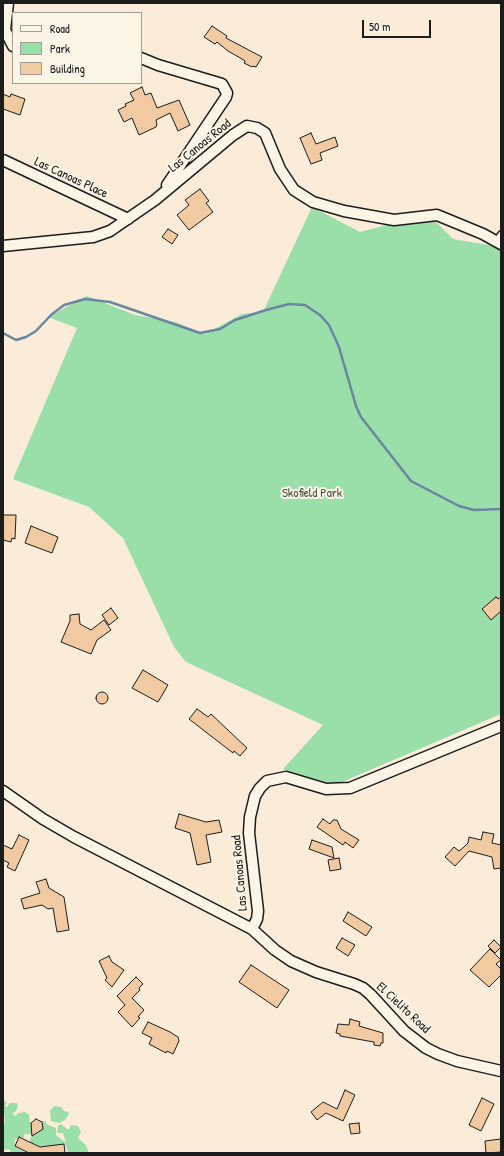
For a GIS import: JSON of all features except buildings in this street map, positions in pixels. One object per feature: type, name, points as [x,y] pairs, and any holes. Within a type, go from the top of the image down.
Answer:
[{"type":"street","points":[[8,3],[6,30],[12,44]]},
{"type":"street","points":[[142,58],[158,65],[222,84],[227,93],[226,97],[160,196]]},
{"type":"street","name":"Las Canoas Road","points":[[3,246],[93,237],[110,231],[160,196],[233,135],[247,126],[253,126],[261,130],[268,137],[280,169],[294,190],[313,202],[344,211],[394,220],[437,215],[499,240]]},
{"type":"street","name":"Las Canoas Place","points":[[3,160],[128,219]]},
{"type":"street","name":"Las Canoas Road","points":[[3,791],[43,819],[74,837],[252,929],[258,911],[249,833],[250,817],[255,796],[267,781],[286,777],[326,789],[350,788],[501,726]]},
{"type":"street","name":"El Cielito Road","points":[[252,929],[275,950],[291,961],[316,972],[336,977],[363,988],[404,1031],[426,1048],[457,1061],[501,1071]]},
{"type":"green space","name":"Skofield Park","points":[[312,207],[360,232],[428,214],[453,239],[500,247],[501,250],[501,714],[335,785],[283,769],[323,725],[186,662],[174,647],[123,538],[89,507],[13,479],[77,328],[48,317],[87,296],[135,315],[175,322],[205,334],[242,314],[263,312]]},
{"type":"green space","points":[[3,1099],[7,1103],[5,1106],[7,1107],[10,1103],[17,1103],[18,1106],[16,1111],[11,1114],[14,1114],[15,1117],[18,1113],[25,1112],[29,1115],[30,1122],[46,1121],[46,1124],[56,1128],[56,1135],[66,1143],[63,1133],[57,1133],[58,1126],[61,1124],[69,1129],[71,1125],[78,1126],[81,1132],[78,1138],[86,1145],[89,1153],[68,1152],[65,1144],[40,1147],[29,1142],[32,1135],[28,1134],[25,1134],[23,1139],[20,1137],[16,1138],[14,1143],[17,1148],[27,1153],[12,1153],[9,1149],[5,1150],[3,1148],[3,1124],[5,1123]]},
{"type":"green space","points":[[54,1106],[61,1107],[64,1111],[68,1112],[69,1114],[65,1120],[59,1123],[51,1121],[50,1111]]},
{"type":"waterway","points":[[3,333],[16,340],[26,337],[36,331],[51,315],[64,305],[85,299],[110,302],[200,333],[220,329],[235,320],[266,310],[289,304],[305,305],[320,315],[329,325],[339,347],[356,406],[361,417],[411,481],[459,506],[474,510],[501,509]]}]
